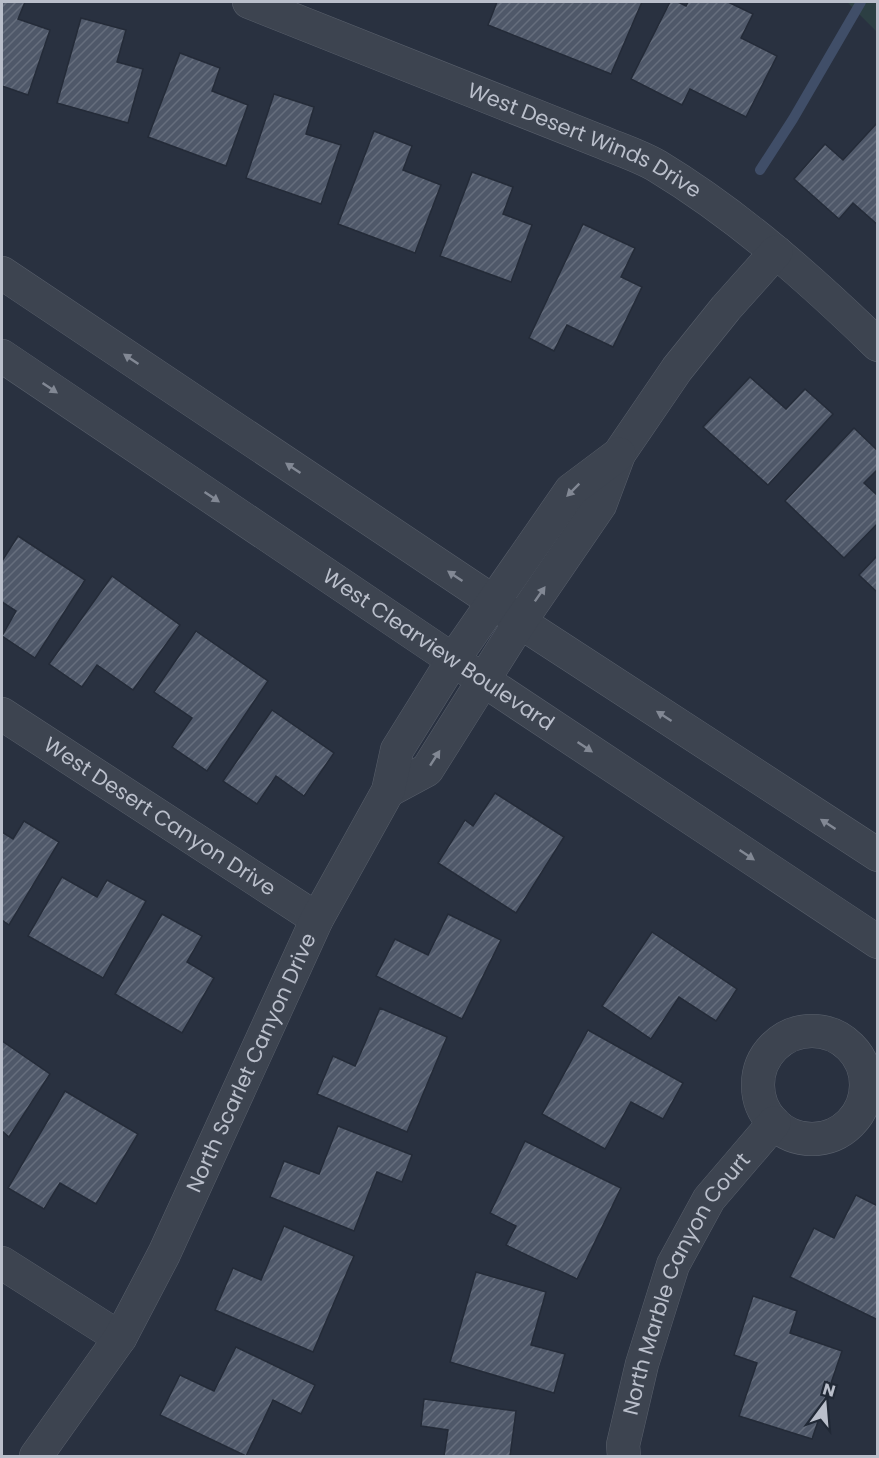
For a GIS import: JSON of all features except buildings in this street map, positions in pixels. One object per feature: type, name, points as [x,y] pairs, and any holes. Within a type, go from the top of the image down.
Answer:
[{"type":"street","name":"West Desert Winds Drive","points":[[249,2],[656,165],[710,201],[776,252],[878,345]]},
{"type":"street","name":"North Scarlet Canyon Drive","points":[[388,790],[427,771],[520,622],[600,504],[619,454],[677,369],[726,308],[776,252]]},
{"type":"street","points":[[2,273],[494,602],[520,622],[878,855]]},
{"type":"street","name":"West Clearview Boulevard","points":[[2,356],[453,660],[878,942]]},
{"type":"street","name":"North Scarlet Canyon Drive","points":[[36,1456],[120,1338],[164,1254],[317,919],[388,790],[397,750],[453,660],[571,490],[619,454]]},
{"type":"street","name":"West Desert Canyon Drive","points":[[2,714],[317,919]]},
{"type":"street","name":"North Marble Canyon Court","points":[[624,1456],[623,1445],[642,1364],[673,1265],[710,1199],[774,1123]]},
{"type":"street","points":[[2,1263],[120,1338]]},
{"type":"green space","points":[[847,2],[877,2],[877,32]]},
{"type":"waterway","points":[[760,170],[793,119],[861,2]]}]
